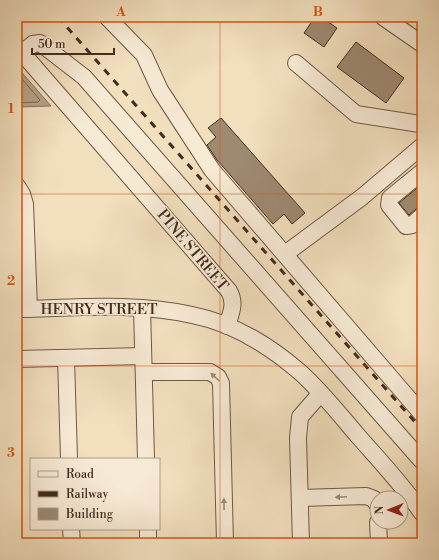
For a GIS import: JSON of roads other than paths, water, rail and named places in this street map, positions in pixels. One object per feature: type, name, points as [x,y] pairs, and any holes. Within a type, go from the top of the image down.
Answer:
[{"type":"street","points":[[107,17],[144,55],[160,90],[212,170],[422,414]]},
{"type":"street","points":[[383,17],[422,44]]},
{"type":"street","points":[[19,50],[33,44],[40,43],[84,77],[422,460]]},
{"type":"street","name":"PINE STREET","points":[[19,50],[229,291],[233,298],[233,304],[227,326]]},
{"type":"street","points":[[296,63],[356,114],[420,124],[422,126]]},
{"type":"street","points":[[285,254],[362,197],[422,146]]},
{"type":"street","points":[[422,172],[390,198],[389,205],[406,226],[412,225],[422,216]]},
{"type":"street","points":[[17,186],[22,194],[25,204],[23,309]]},
{"type":"street","name":"HENRY STREET","points":[[23,309],[121,306],[159,309],[194,315],[227,326]]},
{"type":"street","points":[[142,308],[146,458]]},
{"type":"street","points":[[227,326],[246,335],[272,351],[301,374],[391,472],[422,513]]},
{"type":"street","points":[[17,359],[143,356]]},
{"type":"street","points":[[66,358],[69,458]]},
{"type":"street","points":[[144,372],[210,372],[218,377],[222,383],[225,543]]},
{"type":"street","points":[[301,543],[298,438],[300,417],[320,394]]},
{"type":"street","points":[[300,498],[369,497]]},
{"type":"street","points":[[71,530],[72,543]]},
{"type":"street","points":[[148,530],[148,543]]},
{"type":"street","points":[[378,530],[379,543]]},
{"type":"water","points":[[17,67],[51,106],[17,107]]},
{"type":"railway","points":[[58,17],[422,430]]}]
